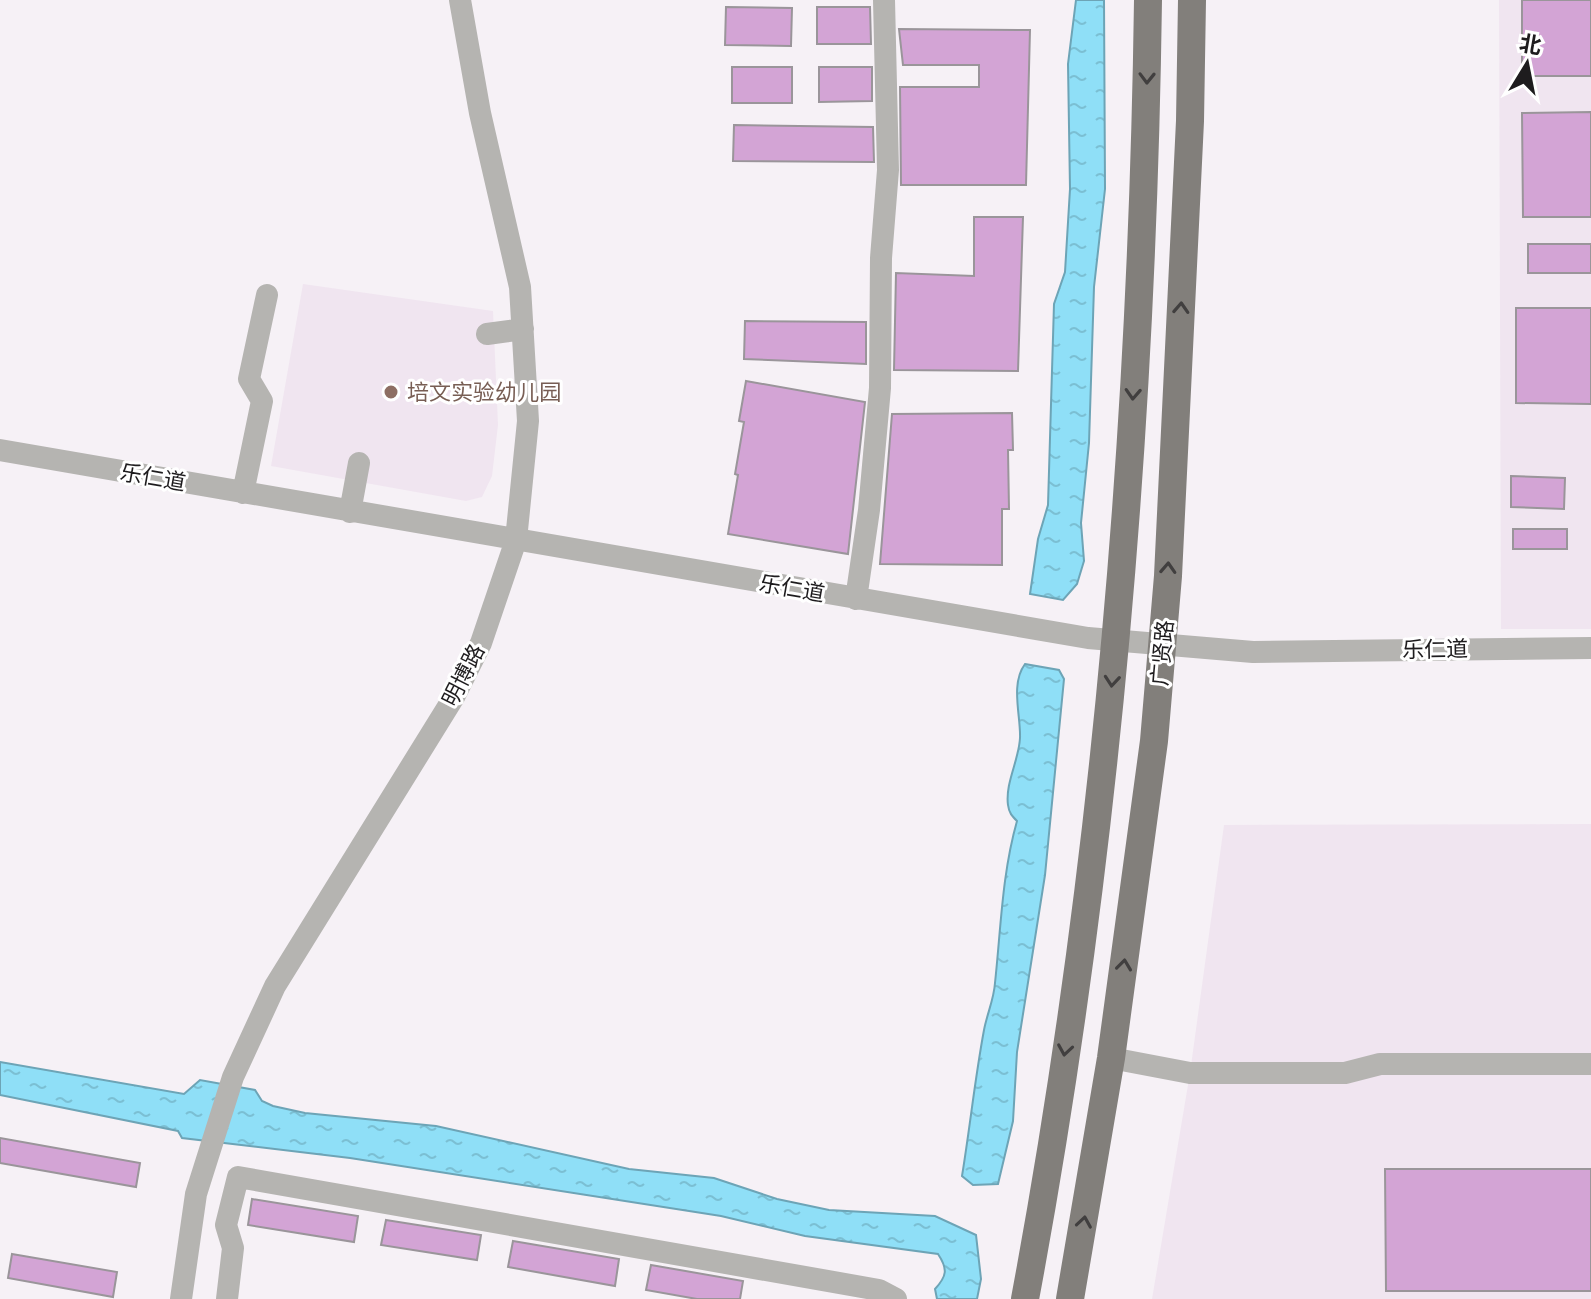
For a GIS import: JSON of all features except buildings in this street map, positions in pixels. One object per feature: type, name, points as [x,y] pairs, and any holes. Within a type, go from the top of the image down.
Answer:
[{"type":"main road","points":[[1025,1299],[1094,862],[1116,642],[1137,326],[1148,0]]},
{"type":"main road","name":"广贤路","points":[[1070,1299],[1111,1058],[1154,741],[1163,646],[1190,121],[1192,0]]},
{"type":"street","name":"明博路","points":[[181,1299],[196,1194],[233,1077],[275,986],[454,697],[481,643],[516,540],[528,421],[520,287],[480,113],[460,0]]},
{"type":"street","points":[[856,599],[880,388],[881,258],[888,170],[884,0]]},
{"type":"street","points":[[243,493],[262,401],[249,379],[267,295]]},
{"type":"street","points":[[487,334],[523,329]]},
{"type":"street","name":"乐仁道","points":[[0,450],[1116,642],[1253,652],[1591,648]]},
{"type":"street","points":[[350,512],[359,463]]},
{"type":"street","points":[[1111,1058],[1190,1073],[1345,1073],[1380,1064],[1591,1064]]},
{"type":"street","points":[[227,1299],[233,1248],[226,1225],[238,1177],[879,1290],[896,1299]]},
{"type":"shaded area","points":[[1499,0],[1591,0],[1591,629],[1501,629]]},
{"type":"shaded area","name":"培文实验幼儿园","points":[[303,284],[493,311],[498,425],[492,476],[482,497],[466,501],[271,466]]},
{"type":"shaded area","points":[[1591,824],[1591,1299],[1152,1299],[1190,1073],[1224,825]]},
{"type":"water","points":[[1076,0],[1104,0],[1105,189],[1094,287],[1089,443],[1081,523],[1084,561],[1077,584],[1063,600],[1030,594],[1038,539],[1048,505],[1054,304],[1065,272],[1070,189],[1068,64]]},
{"type":"water","points":[[1025,664],[1059,670],[1064,679],[1045,875],[1017,1052],[1013,1121],[998,1184],[973,1185],[962,1176],[985,1024],[994,989],[1005,881],[1017,821],[1009,810],[1008,797],[1019,746],[1018,681]]},
{"type":"water","points":[[0,1062],[184,1094],[200,1080],[255,1090],[262,1101],[305,1113],[436,1126],[629,1169],[714,1178],[777,1199],[829,1210],[935,1216],[976,1235],[981,1279],[977,1299],[937,1299],[935,1289],[945,1272],[938,1254],[805,1236],[721,1216],[350,1158],[182,1138],[178,1131],[0,1095]]},
{"type":"place","name":"培文实验幼儿园","points":[[391,392]]}]
